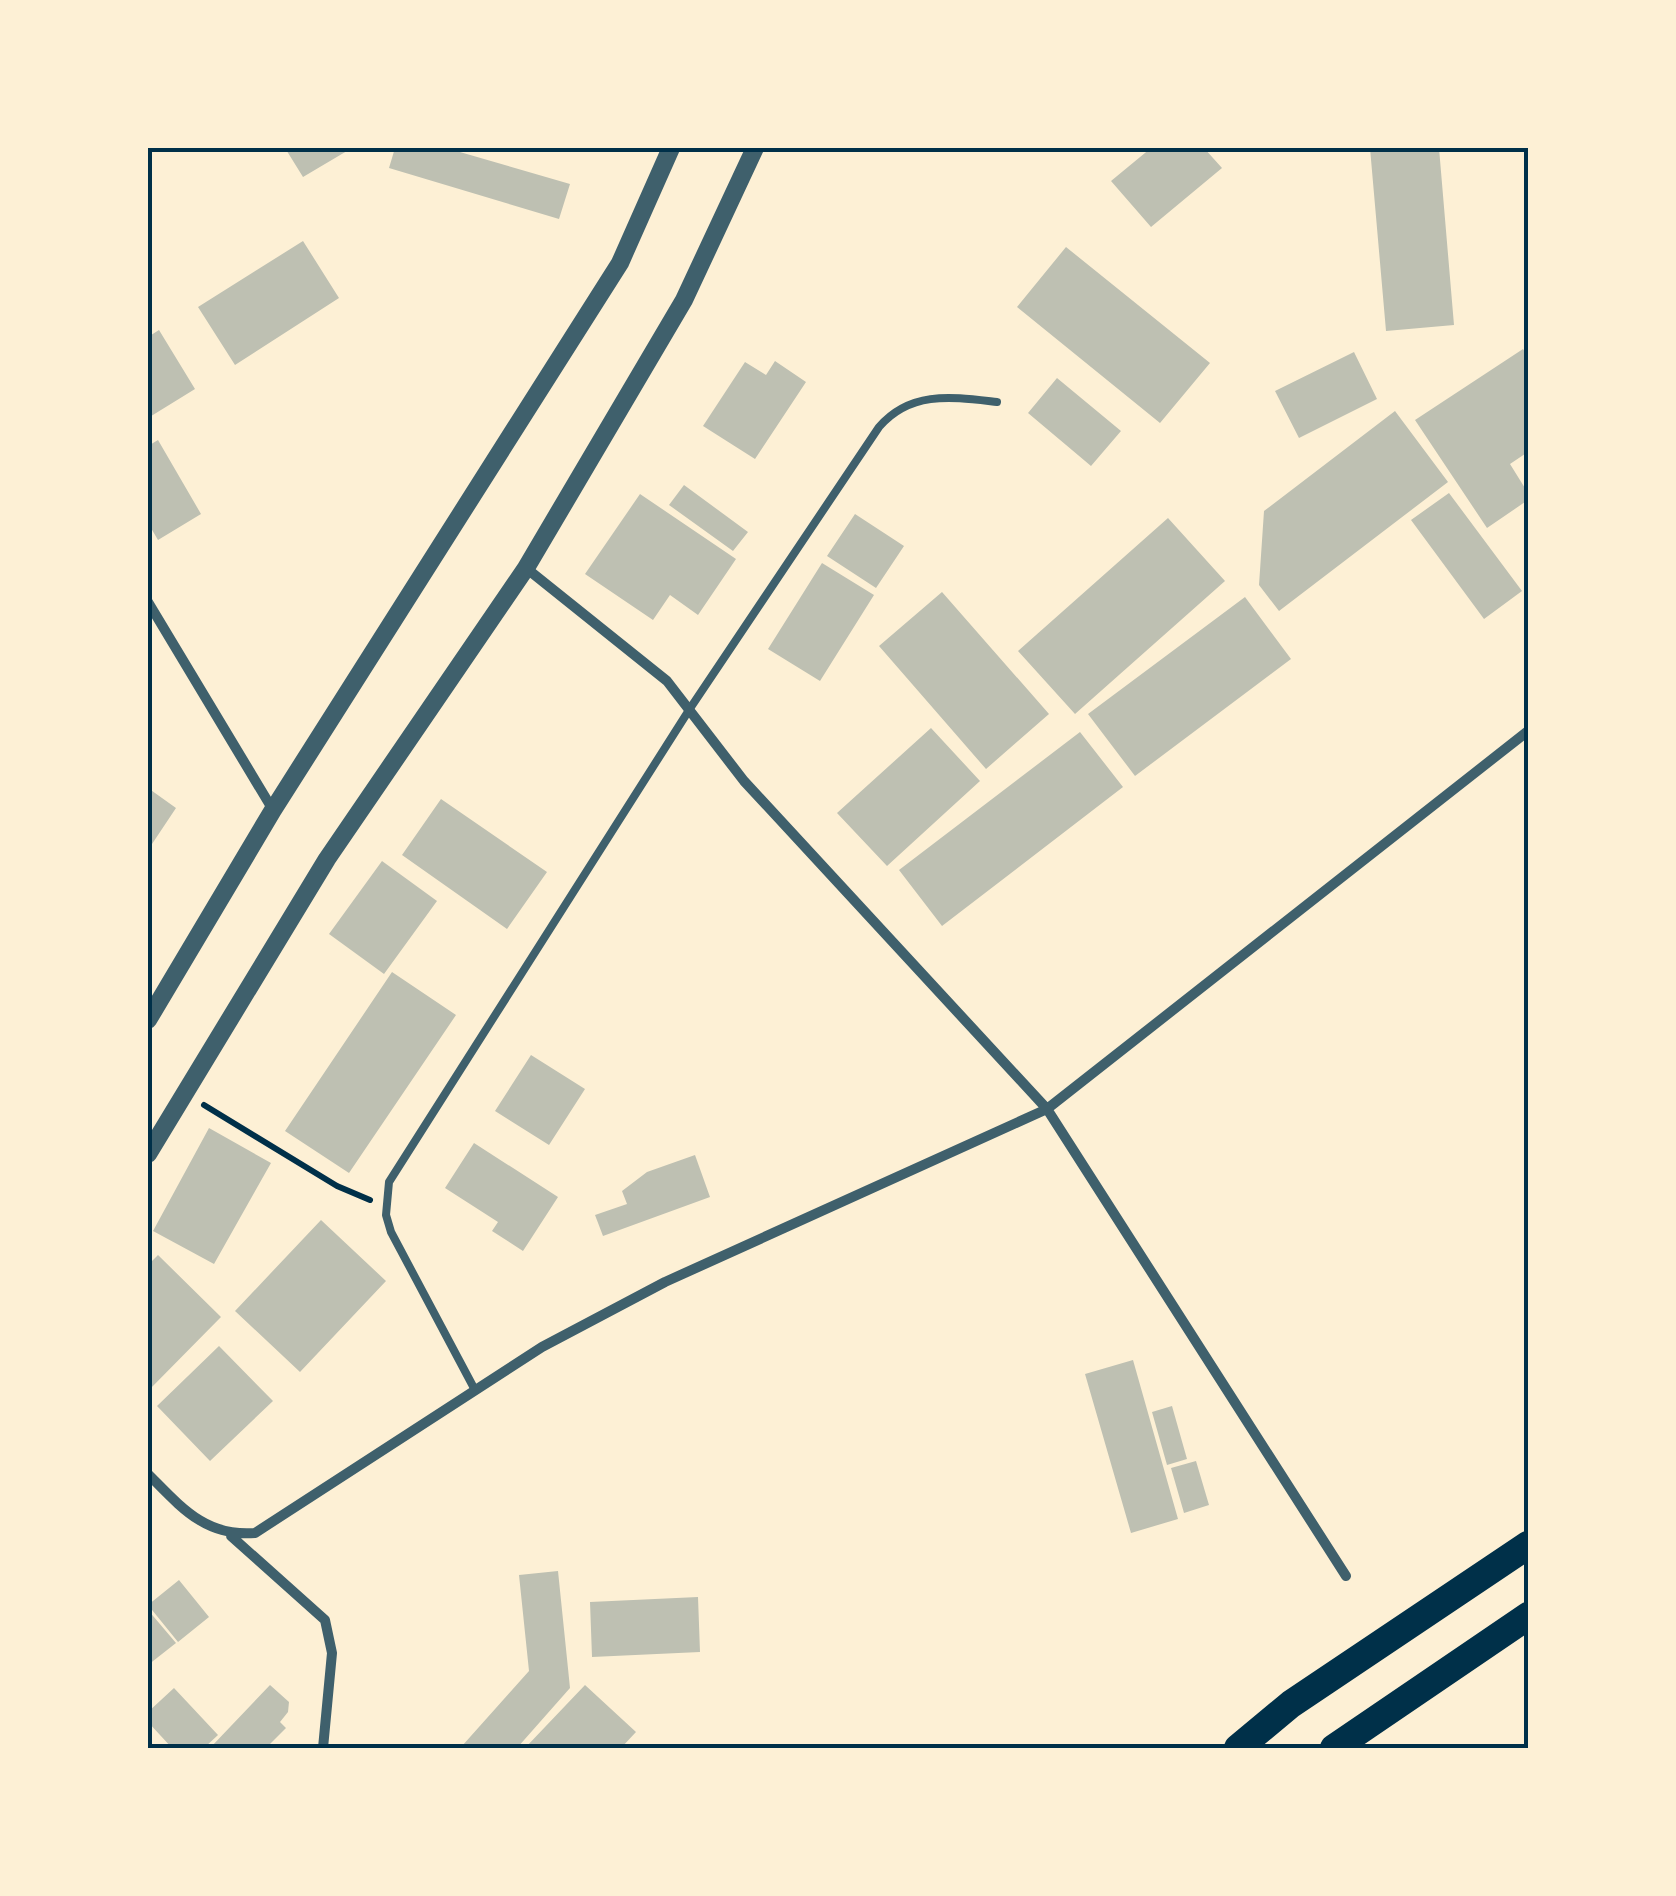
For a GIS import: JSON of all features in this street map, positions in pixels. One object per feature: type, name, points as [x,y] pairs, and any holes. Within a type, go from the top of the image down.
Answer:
[{"type":"highway","points":[[1238,1748],[1291,1704],[1528,1545]]},
{"type":"highway","points":[[1334,1748],[1528,1616]]},
{"type":"street","points":[[148,1020],[273,810],[620,263],[670,148]]},
{"type":"street","points":[[148,1154],[326,859],[526,568],[684,300],[755,148]]},
{"type":"street","points":[[526,568],[667,682],[691,707],[744,781],[1048,1110],[1346,1576]]},
{"type":"street","points":[[148,602],[273,810]]},
{"type":"street","points":[[148,1474],[187,1514],[209,1528],[230,1535],[255,1533],[275,1524],[542,1347],[666,1282],[1048,1110],[1528,731]]},
{"type":"street","points":[[230,1535],[325,1620],[332,1666],[322,1748]]},
{"type":"lane","points":[[475,1390],[390,1232],[386,1204],[390,1182],[691,707],[889,416],[904,406],[934,398],[998,402]]},
{"type":"path","points":[[186,1094],[336,1186],[386,1204]]},
{"type":"building","points":[[285,148],[352,148],[303,177]]},
{"type":"building","points":[[395,148],[446,148],[570,184],[559,219],[389,168]]},
{"type":"building","points":[[1151,148],[1204,148],[1222,168],[1151,227],[1111,181]]},
{"type":"building","points":[[1370,148],[1439,148],[1454,325],[1386,331]]},
{"type":"building","points":[[303,241],[339,298],[235,365],[198,307]]},
{"type":"building","points":[[1066,247],[1210,363],[1160,423],[1017,307]]},
{"type":"building","points":[[159,330],[195,389],[148,418],[148,337]]},
{"type":"building","points":[[1523,349],[1528,357],[1528,452],[1510,464],[1528,493],[1528,500],[1487,528],[1415,420]]},
{"type":"building","points":[[1354,352],[1377,399],[1299,438],[1275,391]]},
{"type":"building","points":[[775,361],[806,382],[755,459],[703,426],[745,362],[766,375]]},
{"type":"building","points":[[1057,378],[1121,431],[1091,466],[1028,413]]},
{"type":"building","points":[[1395,411],[1448,482],[1279,611],[1259,585],[1264,511]]},
{"type":"building","points":[[158,440],[201,514],[158,540],[148,523],[148,446]]},
{"type":"building","points":[[684,485],[748,532],[733,551],[669,505]]},
{"type":"building","points":[[1449,493],[1522,591],[1484,619],[1411,520]]},
{"type":"building","points":[[640,494],[736,559],[698,615],[670,595],[653,620],[585,574]]},
{"type":"building","points":[[855,514],[904,546],[876,588],[827,556]]},
{"type":"building","points":[[1168,518],[1225,581],[1075,714],[1018,651]]},
{"type":"building","points":[[822,563],[874,595],[820,681],[768,649]]},
{"type":"building","points":[[942,592],[1049,714],[986,769],[879,646]]},
{"type":"building","points":[[1245,597],[1291,659],[1135,776],[1088,714]]},
{"type":"building","points":[[931,728],[980,781],[887,866],[837,813]]},
{"type":"building","points":[[1080,732],[1123,787],[942,926],[899,870]]},
{"type":"building","points":[[148,788],[176,808],[148,850]]},
{"type":"building","points":[[441,799],[547,872],[507,929],[402,855]]},
{"type":"building","points":[[382,861],[437,901],[384,974],[329,934]]},
{"type":"building","points":[[392,972],[456,1015],[349,1173],[285,1131]]},
{"type":"building","points":[[531,1055],[585,1089],[549,1145],[495,1111]]},
{"type":"building","points":[[209,1128],[271,1163],[214,1264],[153,1231]]},
{"type":"building","points":[[474,1143],[558,1197],[523,1251],[492,1231],[498,1222],[445,1188]]},
{"type":"building","points":[[695,1155],[710,1197],[603,1236],[595,1215],[627,1204],[622,1191],[647,1172]]},
{"type":"building","points":[[321,1220],[386,1281],[300,1372],[235,1311]]},
{"type":"building","points":[[158,1255],[221,1317],[148,1391],[148,1265]]},
{"type":"building","points":[[219,1346],[273,1401],[210,1461],[157,1406]]},
{"type":"building","points":[[1133,1360],[1178,1519],[1131,1533],[1085,1374]]},
{"type":"building","points":[[1172,1406],[1187,1459],[1167,1465],[1152,1412]]},
{"type":"building","points":[[1196,1461],[1209,1505],[1184,1513],[1171,1468]]},
{"type":"building","points":[[558,1571],[570,1688],[517,1748],[465,1748],[462,1746],[529,1671],[519,1575]]},
{"type":"building","points":[[179,1580],[209,1617],[178,1642],[148,1605]]},
{"type":"building","points":[[698,1597],[700,1652],[592,1657],[590,1602]]},
{"type":"building","points":[[148,1610],[176,1643],[148,1665]]},
{"type":"building","points":[[270,1685],[289,1702],[288,1712],[280,1722],[286,1728],[266,1748],[210,1748]]},
{"type":"building","points":[[585,1685],[636,1732],[621,1748],[525,1748]]},
{"type":"building","points":[[174,1688],[218,1735],[204,1748],[172,1748],[148,1722],[148,1712]]}]
